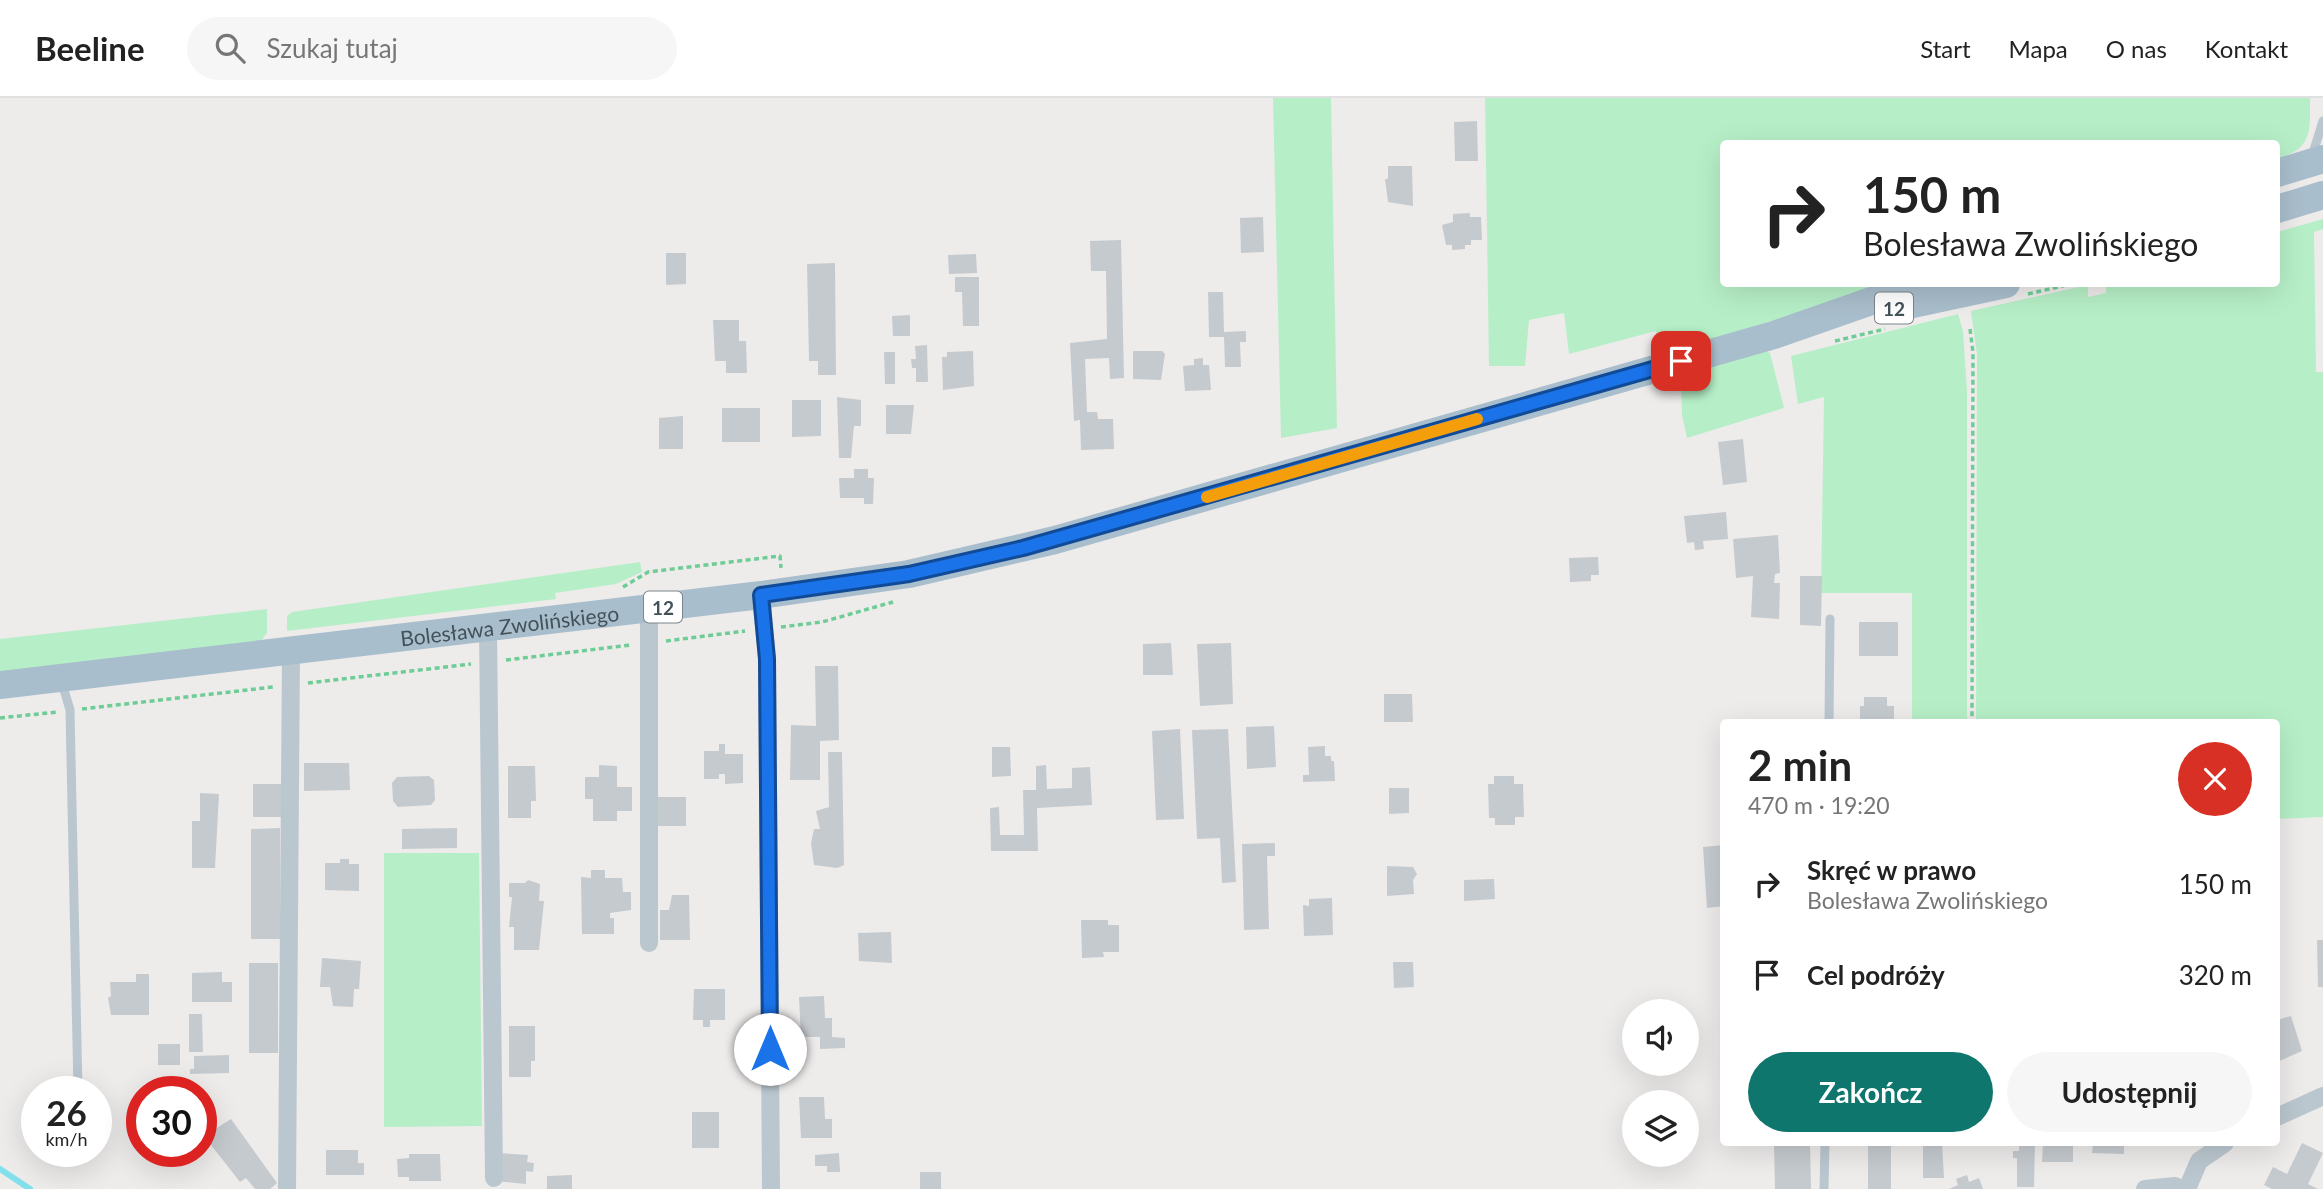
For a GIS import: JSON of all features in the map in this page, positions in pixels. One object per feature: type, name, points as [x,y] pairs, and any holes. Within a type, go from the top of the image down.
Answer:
[{"type":"main road","points":[[2280,172],[2316,161]]},
{"type":"main road","points":[[2280,208],[2323,195]]},
{"type":"main road","name":"Bolesława Zwolińskiego","points":[[0,685],[649,609],[909,574],[1023,548],[1782,332],[1911,287]]},
{"type":"main road","name":"Bolesława Zwolińskiego","points":[[1782,332],[1992,287]]},
{"type":"street","points":[[761,595],[767,659],[771,1189]]},
{"type":"street","points":[[649,609],[649,943]]},
{"type":"street","points":[[488,628],[494,1178]]},
{"type":"street","points":[[287,1189],[290,651]]},
{"type":"street","points":[[2280,1117],[2323,1096]]},
{"type":"street","points":[[2145,1189],[2175,1186],[2185,1189],[2199,1161],[2221,1146]]},
{"type":"lane","points":[[2316,161],[2323,121]]},
{"type":"lane","points":[[1829,719],[1830,619]]},
{"type":"lane","points":[[60,678],[70,710],[78,1076]]},
{"type":"lane","points":[[1824,1189],[1825,1146]]},
{"type":"path","points":[[1970,329],[1973,352],[1972,719]]},
{"type":"green space","points":[[1273,98],[1331,98],[1337,428],[1281,438]]},
{"type":"green space","points":[[1485,98],[2310,98],[2307,137],[2297,150],[2280,158],[2280,140],[1720,140],[1720,287],[1886,287],[1663,354],[1656,331],[1569,354],[1564,313],[1529,320],[1525,366],[1489,366]]},
{"type":"green space","points":[[2323,219],[2323,229],[2314,232],[2316,372],[2323,372],[2323,817],[2280,819],[2280,719],[1976,719],[1977,355],[1971,311],[2079,287],[2088,287],[2088,297],[2106,293],[2106,287],[2280,287],[2280,231]]},
{"type":"green space","points":[[1958,314],[1963,331],[1967,391],[1967,719],[1912,719],[1912,593],[1821,593],[1824,397],[1798,404],[1791,356]]},
{"type":"green space","points":[[1765,350],[1770,353],[1784,408],[1687,438],[1682,415],[1681,374]]},
{"type":"green space","points":[[640,562],[642,572],[616,584],[555,593],[556,599],[287,631],[287,616],[292,612]]},
{"type":"green space","points":[[267,609],[267,633],[260,642],[0,672],[0,639]]},
{"type":"green space","points":[[384,853],[479,853],[482,1126],[384,1127]]},
{"type":"building","points":[[1477,121],[1478,161],[1455,161],[1454,122]]},
{"type":"building","points":[[1388,166],[1412,166],[1413,206],[1388,202],[1385,179],[1388,179]]},
{"type":"building","points":[[1470,213],[1470,217],[1481,217],[1482,240],[1471,240],[1471,245],[1465,245],[1465,249],[1452,250],[1452,245],[1446,245],[1442,225],[1453,222],[1453,214]]},
{"type":"building","points":[[1263,217],[1264,252],[1241,253],[1240,218]]},
{"type":"building","points":[[1121,240],[1124,378],[1110,379],[1109,358],[1085,359],[1087,412],[1097,412],[1098,419],[1113,419],[1114,449],[1081,450],[1080,420],[1074,421],[1070,343],[1107,339],[1106,271],[1091,271],[1090,241]]},
{"type":"building","points":[[666,253],[686,253],[686,284],[666,285]]},
{"type":"building","points":[[976,254],[977,273],[949,274],[948,255]]},
{"type":"building","points":[[835,263],[836,375],[818,375],[818,361],[809,361],[807,264]]},
{"type":"building","points":[[955,277],[979,277],[979,326],[963,326],[962,292],[955,292]]},
{"type":"building","points":[[1208,292],[1223,292],[1224,332],[1246,331],[1246,342],[1240,342],[1241,367],[1225,367],[1224,337],[1209,337]]},
{"type":"building","points":[[910,315],[910,336],[893,336],[892,316]]},
{"type":"building","points":[[713,320],[739,320],[739,341],[746,341],[747,373],[726,373],[726,361],[715,361]]},
{"type":"building","points":[[927,345],[928,382],[916,382],[916,368],[912,368],[911,359],[916,359],[915,346]]},
{"type":"building","points":[[973,351],[974,386],[943,390],[942,357],[947,357],[947,352]]},
{"type":"building","points":[[1133,351],[1162,351],[1165,354],[1161,380],[1133,379]]},
{"type":"building","points":[[884,352],[895,352],[895,384],[885,384]]},
{"type":"building","points":[[1203,358],[1203,365],[1209,365],[1211,390],[1185,391],[1183,366],[1194,365],[1194,359]]},
{"type":"building","points":[[837,397],[861,400],[861,426],[854,426],[851,458],[839,458]]},
{"type":"building","points":[[792,400],[821,400],[821,436],[792,437]]},
{"type":"building","points":[[886,405],[914,405],[911,434],[886,434]]},
{"type":"building","points":[[722,408],[760,408],[760,442],[722,442]]},
{"type":"building","points":[[683,416],[683,449],[659,449],[659,418]]},
{"type":"building","points":[[1743,439],[1747,482],[1723,485],[1718,442]]},
{"type":"building","points":[[854,469],[868,469],[868,478],[874,478],[873,504],[864,504],[864,498],[840,498],[839,478],[854,478]]},
{"type":"building","points":[[1726,512],[1728,539],[1703,541],[1704,549],[1695,550],[1694,542],[1687,543],[1684,516]]},
{"type":"building","points":[[1778,535],[1780,573],[1775,574],[1774,583],[1780,583],[1779,619],[1751,617],[1753,576],[1736,578],[1733,539]]},
{"type":"building","points":[[1598,557],[1599,575],[1591,575],[1591,581],[1570,582],[1569,558]]},
{"type":"building","points":[[1800,576],[1822,576],[1821,626],[1800,625]]},
{"type":"building","points":[[1859,622],[1898,622],[1898,656],[1859,656]]},
{"type":"building","points":[[1171,643],[1173,675],[1143,675],[1143,644]]},
{"type":"building","points":[[1231,643],[1233,704],[1200,706],[1197,644]]},
{"type":"building","points":[[815,666],[838,666],[839,740],[820,741],[820,780],[790,780],[791,725],[816,726]]},
{"type":"building","points":[[1384,694],[1412,694],[1413,722],[1384,722]]},
{"type":"building","points":[[1864,697],[1887,697],[1887,706],[1894,706],[1894,719],[1860,719],[1860,706],[1864,706]]},
{"type":"building","points":[[1274,726],[1276,767],[1247,769],[1246,727]]},
{"type":"building","points":[[1180,729],[1184,819],[1156,820],[1152,731]]},
{"type":"building","points":[[1228,729],[1236,882],[1222,883],[1220,838],[1197,839],[1192,730]]},
{"type":"building","points":[[719,744],[725,744],[725,754],[743,754],[743,783],[725,784],[725,774],[719,774],[719,779],[704,779],[704,751],[719,751]]},
{"type":"building","points":[[1325,746],[1325,756],[1331,756],[1331,761],[1334,761],[1335,781],[1303,782],[1303,775],[1309,775],[1308,747]]},
{"type":"building","points":[[992,747],[1010,747],[1011,776],[992,777]]},
{"type":"building","points":[[828,752],[842,752],[844,865],[837,868],[814,865],[811,843],[814,829],[820,829],[816,811],[829,807]]},
{"type":"building","points":[[304,763],[349,763],[350,790],[304,791]]},
{"type":"building","points":[[599,765],[617,766],[617,787],[632,787],[632,811],[617,811],[617,821],[593,821],[593,799],[585,799],[585,777],[599,777]]},
{"type":"building","points":[[1046,765],[1047,789],[1072,788],[1072,768],[1090,767],[1092,805],[1037,808],[1038,851],[991,851],[990,808],[999,807],[1000,835],[1024,835],[1023,790],[1036,790],[1036,766]]},
{"type":"building","points":[[508,766],[535,766],[536,801],[531,801],[531,818],[508,818]]},
{"type":"building","points":[[429,776],[434,780],[435,800],[431,805],[398,807],[393,801],[392,783],[397,777]]},
{"type":"building","points":[[1494,776],[1514,776],[1514,784],[1523,784],[1524,817],[1515,817],[1515,825],[1495,825],[1495,818],[1489,818],[1488,784],[1494,784]]},
{"type":"building","points":[[253,784],[282,784],[282,817],[253,817]]},
{"type":"building","points":[[1389,788],[1409,788],[1409,813],[1389,814]]},
{"type":"building","points":[[200,793],[219,794],[215,868],[192,868],[192,821],[200,821]]},
{"type":"building","points":[[658,797],[686,797],[686,826],[658,826]]},
{"type":"building","points":[[280,828],[280,939],[251,939],[251,829]]},
{"type":"building","points":[[457,828],[457,848],[402,849],[402,829]]},
{"type":"building","points":[[1275,843],[1275,856],[1267,856],[1269,929],[1244,930],[1242,844]]},
{"type":"building","points":[[1720,845],[1720,906],[1707,908],[1703,847]]},
{"type":"building","points":[[340,859],[349,859],[349,864],[359,864],[359,891],[325,890],[325,863],[340,863]]},
{"type":"building","points":[[1387,866],[1413,867],[1417,874],[1413,880],[1414,894],[1387,896]]},
{"type":"building","points":[[591,870],[605,870],[605,878],[622,878],[623,892],[631,892],[631,910],[610,913],[610,918],[614,918],[614,934],[582,934],[581,877],[591,878]]},
{"type":"building","points":[[1494,879],[1495,899],[1464,901],[1464,880]]},
{"type":"building","points":[[528,880],[540,884],[539,901],[544,901],[539,950],[514,950],[514,927],[509,927],[512,897],[509,897],[509,883],[525,883]]},
{"type":"building","points":[[672,895],[689,895],[690,940],[660,940],[660,910],[669,910]]},
{"type":"building","points":[[1332,898],[1333,935],[1304,936],[1303,905],[1309,906],[1309,899]]},
{"type":"building","points":[[1081,920],[1108,920],[1108,925],[1119,925],[1119,952],[1103,952],[1104,957],[1082,958]]},
{"type":"building","points":[[891,932],[892,963],[859,961],[858,933]]},
{"type":"building","points":[[2317,940],[2323,940],[2323,987],[2318,987]]},
{"type":"building","points":[[322,958],[361,961],[359,989],[354,989],[353,1007],[333,1006],[330,987],[320,987]]},
{"type":"building","points":[[1393,962],[1413,962],[1414,987],[1394,988]]},
{"type":"building","points":[[249,963],[278,963],[278,1053],[249,1053]]},
{"type":"building","points":[[222,972],[222,982],[232,982],[232,1002],[192,1002],[192,973]]},
{"type":"building","points":[[136,974],[149,974],[149,1015],[111,1015],[108,998],[111,996],[110,982],[136,982]]},
{"type":"building","points":[[694,989],[725,989],[725,1020],[710,1020],[710,1027],[703,1027],[703,1020],[693,1020]]},
{"type":"building","points":[[824,996],[825,1018],[832,1018],[832,1037],[845,1038],[845,1048],[820,1049],[820,1037],[801,1037],[799,997]]},
{"type":"building","points":[[189,1014],[202,1014],[203,1052],[189,1052]]},
{"type":"building","points":[[2291,1016],[2302,1051],[2280,1061],[2280,1019]]},
{"type":"building","points":[[509,1026],[535,1026],[535,1061],[531,1061],[531,1077],[509,1077]]},
{"type":"building","points":[[158,1044],[180,1044],[180,1065],[158,1065]]},
{"type":"building","points":[[229,1055],[229,1073],[190,1074],[190,1069],[194,1069],[194,1056]]},
{"type":"building","points":[[799,1097],[824,1097],[825,1119],[832,1119],[832,1138],[801,1138]]},
{"type":"building","points":[[692,1112],[719,1112],[719,1148],[692,1148]]},
{"type":"building","points":[[231,1119],[277,1183],[270,1189],[255,1189],[246,1178],[240,1182],[217,1153],[217,1128]]},
{"type":"building","points":[[2302,1143],[2323,1153],[2308,1184],[2318,1189],[2272,1189],[2264,1185],[2273,1167],[2287,1174]]},
{"type":"building","points":[[1774,1146],[1810,1146],[1811,1189],[1775,1189]]},
{"type":"building","points":[[1868,1146],[1891,1146],[1891,1189],[1868,1189]]},
{"type":"building","points":[[1923,1146],[1942,1146],[1944,1178],[1923,1178]]},
{"type":"building","points":[[2019,1146],[2035,1146],[2034,1187],[2017,1187],[2017,1158],[2013,1158],[2013,1151],[2019,1151]]},
{"type":"building","points":[[2043,1146],[2073,1146],[2073,1162],[2042,1162]]},
{"type":"building","points":[[2093,1146],[2124,1146],[2124,1154],[2092,1153]]},
{"type":"building","points":[[326,1150],[358,1150],[358,1163],[364,1163],[364,1175],[326,1175]]},
{"type":"building","points":[[497,1153],[528,1155],[527,1162],[534,1163],[533,1172],[526,1171],[526,1184],[495,1181]]},
{"type":"building","points":[[839,1153],[840,1172],[827,1172],[827,1166],[815,1166],[815,1155]]},
{"type":"building","points":[[409,1154],[440,1154],[441,1181],[409,1181],[409,1177],[398,1177],[397,1159],[409,1158]]},
{"type":"building","points":[[920,1172],[941,1172],[941,1189],[920,1189]]},
{"type":"building","points":[[572,1175],[572,1189],[547,1189],[547,1176]]},
{"type":"building","points":[[1967,1175],[1969,1182],[1979,1178],[1983,1189],[1949,1189],[1958,1185],[1956,1179]]},
{"type":"waterway","points":[[0,1169],[30,1189]]},
{"type":"slow traffic","points":[[1207,497],[1477,419]]},
{"type":"route","points":[[770,1049],[767,659],[761,595],[909,574],[984,558],[1681,361]]}]
